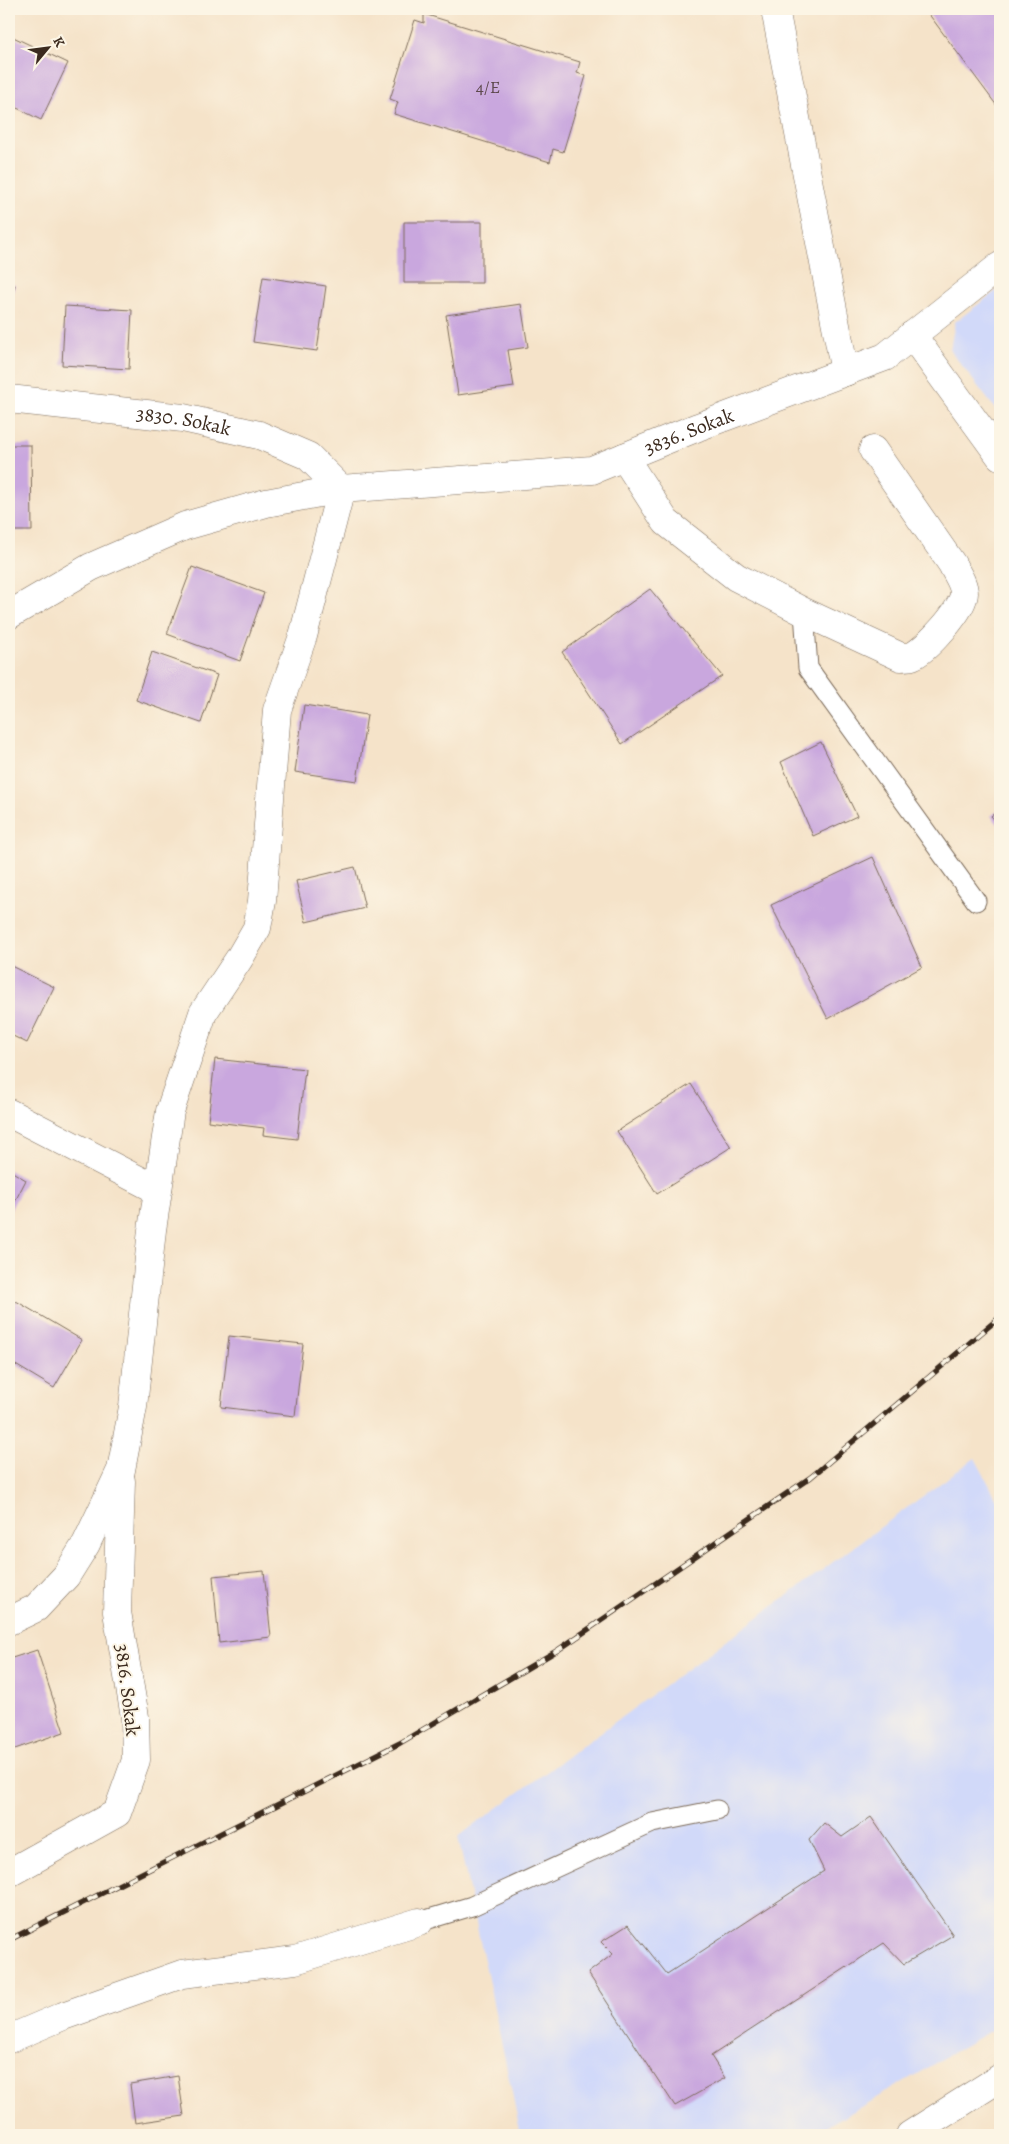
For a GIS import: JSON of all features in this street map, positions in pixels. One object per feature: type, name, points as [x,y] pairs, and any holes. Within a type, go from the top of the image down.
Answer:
[{"type":"street","points":[[776,9],[845,372]]},
{"type":"street","name":"3836. Sokak","points":[[9,615],[91,567],[185,526],[266,503],[341,489],[592,470],[698,427],[884,358],[1000,266]]},
{"type":"street","points":[[912,335],[1000,456]]},
{"type":"street","name":"3830. Sokak","points":[[9,399],[183,418],[259,435],[308,456],[341,489]]},
{"type":"street","points":[[624,457],[666,522],[736,576],[804,612],[901,657],[911,657],[921,651],[935,637],[962,602],[964,594],[962,584],[952,564],[873,450]]},
{"type":"street","points":[[9,1621],[36,1608],[66,1576],[86,1544],[121,1470],[134,1407],[158,1190],[170,1111],[203,1013],[239,960],[257,928],[262,901],[277,710],[302,636],[341,489]]},
{"type":"street","points":[[9,1113],[158,1190]]},
{"type":"street","name":"3816. Sokak","points":[[9,1872],[117,1813],[136,1760],[135,1717],[118,1612],[121,1470]]},
{"type":"street","points":[[9,2039],[63,2016],[182,1974],[295,1960],[420,1922]]},
{"type":"street","points":[[910,2135],[1000,2078]]},
{"type":"lane","points":[[804,612],[808,668],[976,901]]},
{"type":"lane","points":[[420,1922],[472,1906],[652,1823],[717,1810]]},
{"type":"shaded area","points":[[1000,288],[1000,415],[950,350],[955,322]]},
{"type":"shaded area","points":[[975,1458],[1000,1505],[1000,2025],[813,2135],[521,2135],[458,1837]]},
{"type":"building","points":[[925,9],[1000,9],[1000,110]]},
{"type":"building","points":[[424,14],[580,62],[577,73],[586,76],[563,152],[553,149],[550,162],[394,114],[398,102],[390,99],[415,20],[424,23]]},
{"type":"building","points":[[9,35],[68,63],[41,120],[9,104]]},
{"type":"building","points":[[404,222],[482,222],[482,283],[404,283]]},
{"type":"building","points":[[263,277],[326,286],[317,351],[253,342]]},
{"type":"building","points":[[9,283],[15,285],[9,307]]},
{"type":"building","points":[[521,304],[528,347],[508,350],[514,387],[458,395],[446,315]]},
{"type":"building","points":[[65,306],[132,310],[129,369],[62,365]]},
{"type":"building","points":[[9,445],[31,445],[32,531],[9,531]]},
{"type":"building","points":[[192,567],[264,593],[240,661],[167,634]]},
{"type":"building","points":[[650,589],[722,676],[622,744],[562,652]]},
{"type":"building","points":[[152,652],[217,675],[201,723],[136,700]]},
{"type":"building","points":[[304,705],[367,715],[357,781],[295,772]]},
{"type":"building","points":[[821,742],[857,816],[813,836],[781,762]]},
{"type":"building","points":[[1000,809],[1000,826],[991,816]]},
{"type":"building","points":[[873,857],[922,967],[828,1019],[771,905]]},
{"type":"building","points":[[355,867],[365,908],[306,922],[296,881]]},
{"type":"building","points":[[9,965],[54,987],[27,1043],[9,1034]]},
{"type":"building","points":[[215,1059],[305,1069],[297,1139],[263,1135],[264,1128],[208,1121]]},
{"type":"building","points":[[691,1084],[731,1147],[657,1194],[617,1131]]},
{"type":"building","points":[[9,1170],[26,1180],[9,1213]]},
{"type":"building","points":[[16,1301],[82,1340],[54,1388],[9,1361],[9,1313]]},
{"type":"building","points":[[229,1336],[303,1344],[295,1416],[221,1407]]},
{"type":"building","points":[[264,1571],[271,1637],[219,1643],[213,1576]]},
{"type":"building","points":[[37,1650],[64,1732],[9,1751],[9,1659]]},
{"type":"building","points":[[871,1817],[953,1935],[904,1964],[884,1943],[711,2056],[725,2078],[675,2106],[588,1973],[613,1954],[601,1942],[628,1925],[667,1974],[824,1871],[809,1840],[824,1823],[842,1837]]},
{"type":"building","points":[[178,2076],[184,2116],[135,2123],[130,2084]]},
{"type":"railway","points":[[9,1940],[400,1743],[558,1650],[811,1477],[1000,1317]]}]
